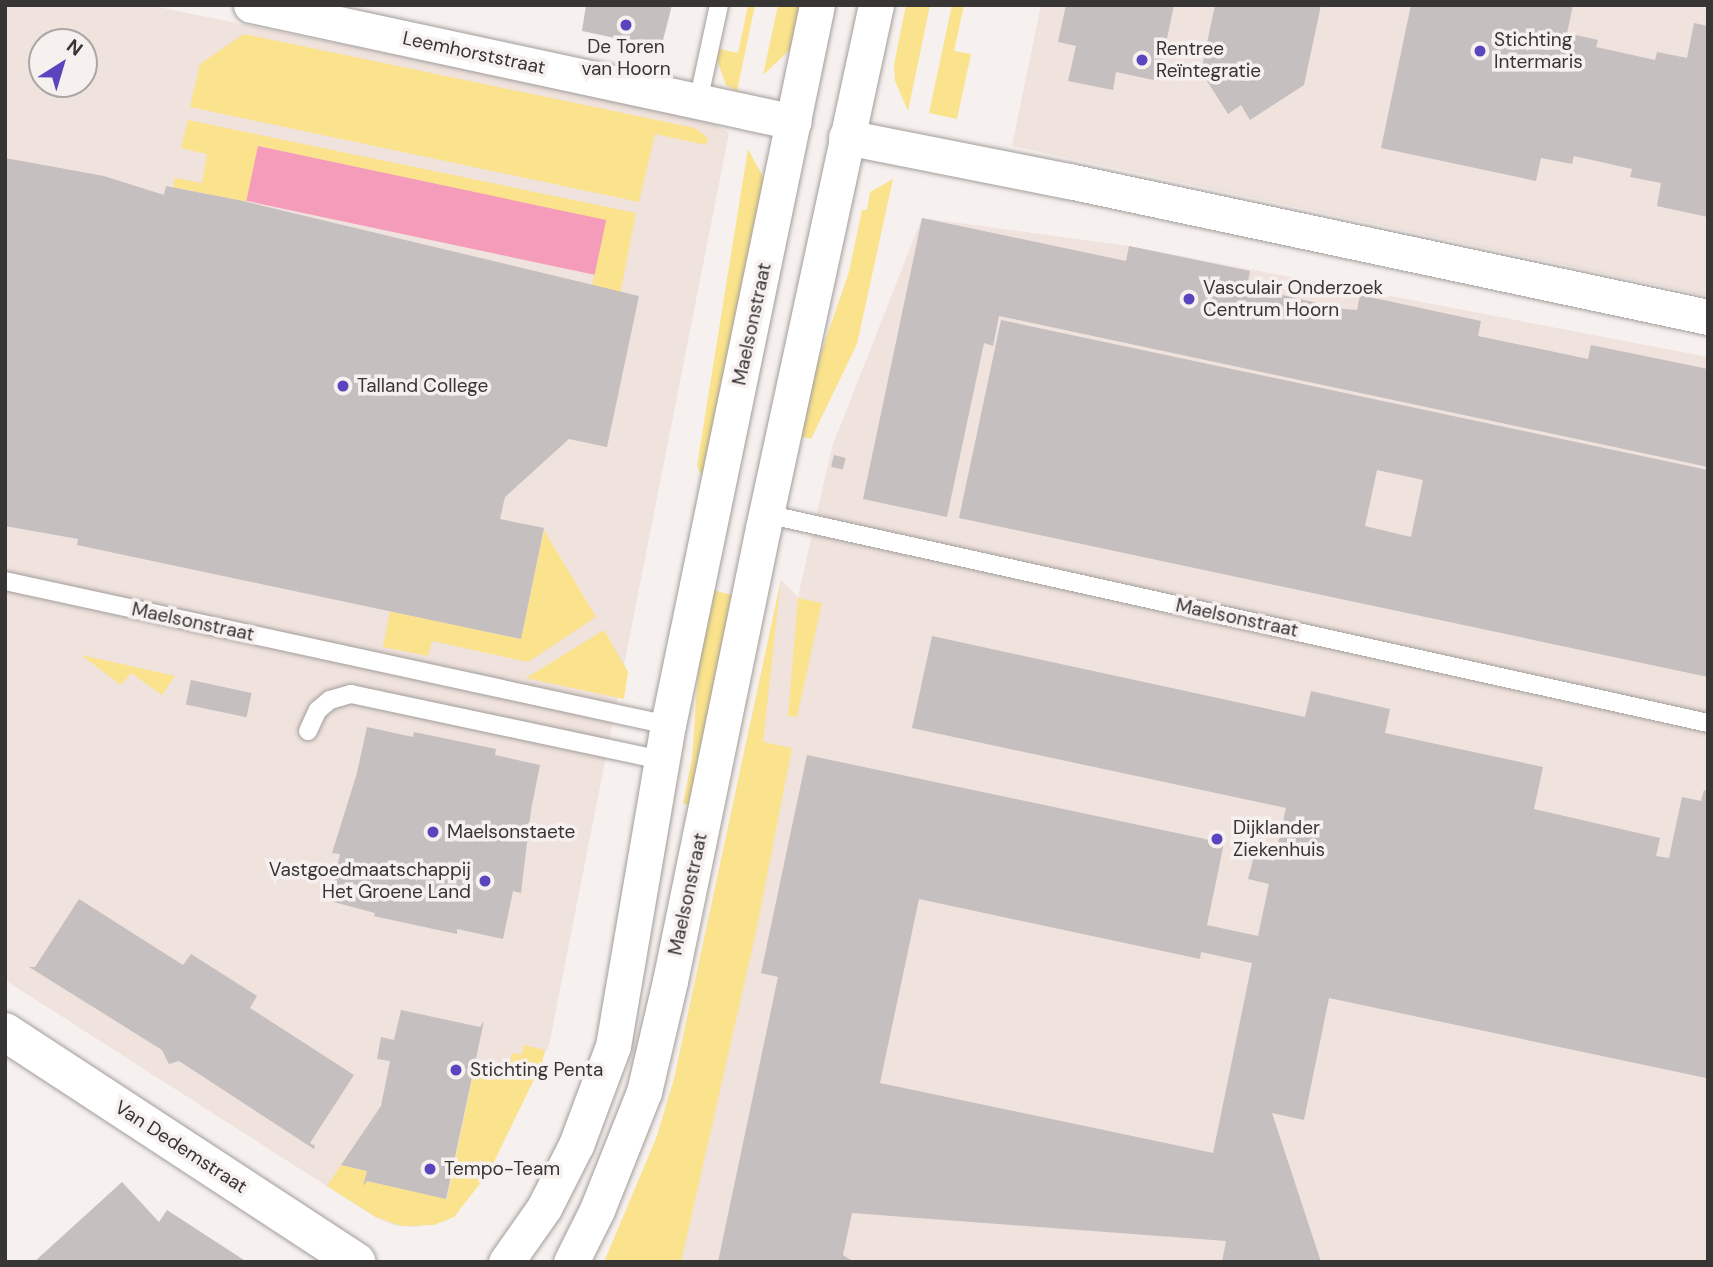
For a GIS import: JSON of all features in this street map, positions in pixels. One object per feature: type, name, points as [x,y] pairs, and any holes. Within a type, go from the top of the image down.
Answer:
[{"type":"street","name":"Leemhorststraat","points":[[251,5],[794,122]]},
{"type":"street","name":"Maelsonstraat","points":[[506,1262],[544,1208],[576,1145],[613,1046],[668,725],[817,5]]},
{"type":"street","name":"Maelsonstraat","points":[[571,1262],[597,1210],[644,1092],[670,981],[766,514],[876,5]]},
{"type":"street","points":[[846,137],[1069,181],[1708,317]]},
{"type":"street","name":"Van Dedemstraat","points":[[5,1032],[356,1262]]},
{"type":"lane","points":[[698,102],[719,5]]},
{"type":"lane","name":"Maelsonstraat","points":[[766,514],[1708,723]]},
{"type":"lane","name":"Maelsonstraat","points":[[5,581],[668,725]]},
{"type":"lane","points":[[308,731],[318,710],[330,699],[351,694],[662,761]]},
{"type":"shaded area","name":"Talland College","points":[[5,5],[148,5],[705,118],[729,133],[549,1045],[483,1181],[448,1220],[415,1227],[393,1225],[375,1217],[5,980]]},
{"type":"shaded area","points":[[748,5],[755,5],[737,91],[726,85],[717,60],[719,49],[738,53]]},
{"type":"shaded area","points":[[778,5],[808,5],[796,44],[763,75]]},
{"type":"shaded area","points":[[906,5],[930,5],[908,111],[895,81],[894,65]]},
{"type":"shaded area","points":[[952,5],[964,5],[954,51],[971,54],[957,119],[929,113]]},
{"type":"shaded area","points":[[1041,5],[1708,5],[1708,296],[1012,146]]},
{"type":"shaded area","points":[[244,34],[695,128],[708,138],[706,145],[655,134],[639,202],[190,107],[200,64]]},
{"type":"shaded area","points":[[188,120],[636,213],[620,295],[592,286],[606,221],[258,146],[248,202],[173,187],[175,178],[202,183],[207,154],[181,148]]},
{"type":"shaded area","points":[[258,146],[606,220],[595,275],[246,201]]},
{"type":"shaded area","points":[[748,149],[768,186],[710,478],[701,474],[697,466]]},
{"type":"shaded area","points":[[893,179],[857,344],[811,439],[799,436],[801,411],[849,272],[862,210],[867,210],[870,192]]},
{"type":"shaded area","name":"Dijklander Ziekenhuis","points":[[922,218],[1129,246],[1708,357],[1708,1262],[607,1262],[657,1136],[674,1079],[781,580],[798,597],[832,447]]},
{"type":"shaded area","points":[[544,530],[596,617],[528,662],[432,641],[428,656],[383,647],[390,611],[521,639]]},
{"type":"shaded area","points":[[781,580],[763,742],[792,748],[756,932],[681,1262],[604,1262],[657,1136],[674,1079]]},
{"type":"shaded area","points":[[710,589],[739,597],[694,805],[683,804],[692,758],[701,634]]},
{"type":"shaded area","points":[[798,598],[822,603],[797,717],[788,716]]},
{"type":"shaded area","points":[[604,630],[628,672],[624,699],[526,678]]},
{"type":"shaded area","points":[[81,655],[175,676],[162,695],[131,673],[121,685]]},
{"type":"shaded area","points":[[524,1045],[545,1050],[542,1063],[489,1172],[454,1217],[434,1225],[402,1226],[376,1217],[327,1186],[341,1165],[367,1171],[364,1186],[367,1181],[447,1199],[475,1065],[507,1071],[512,1053],[521,1055]]},
{"type":"building","name":"De Toren van Hoorn","points":[[586,5],[672,5],[661,48],[582,31]]},
{"type":"building","points":[[1066,5],[1174,5],[1158,81],[1116,72],[1113,90],[1068,81],[1076,46],[1058,42]]},
{"type":"building","points":[[1215,5],[1321,5],[1304,85],[1250,120],[1241,105],[1228,114],[1207,81],[1210,79],[1202,67]]},
{"type":"building","points":[[1411,5],[1573,5],[1567,33],[1598,40],[1596,47],[1655,60],[1657,52],[1687,58],[1694,23],[1708,26],[1708,217],[1657,206],[1661,183],[1630,177],[1632,169],[1574,156],[1572,164],[1541,158],[1536,181],[1381,148]]},
{"type":"building","points":[[5,158],[104,176],[164,195],[166,186],[243,201],[639,296],[607,447],[569,439],[505,497],[500,519],[544,528],[521,639],[77,545],[78,539],[5,526]]},
{"type":"building","points":[[922,218],[1126,261],[1129,246],[1250,271],[1247,287],[1357,310],[1360,295],[1481,321],[1478,336],[1588,359],[1591,345],[1708,369],[1708,467],[999,316],[993,346],[984,343],[947,517],[863,499]]},
{"type":"building","points":[[1001,320],[1708,470],[1708,677],[959,518]],"holes":[[[1377,470],[1423,480],[1411,537],[1365,526]]]},
{"type":"building","points":[[834,455],[846,458],[843,470],[831,467]]},
{"type":"building","points":[[932,636],[1305,717],[1311,691],[1390,709],[1385,733],[1543,767],[1534,809],[1660,838],[1656,856],[1669,858],[1682,797],[1701,801],[1704,790],[1708,791],[1706,1078],[1329,998],[1304,1120],[1272,1113],[1321,1262],[1222,1262],[1226,1241],[852,1213],[843,1255],[854,1262],[718,1262],[778,977],[761,973],[807,755],[1224,843],[1207,925],[1258,936],[1269,884],[1248,879],[1254,856],[1274,861],[1286,808],[912,728]],"holes":[[[919,899],[1200,959],[1201,952],[1252,963],[1213,1153],[880,1083]]]},
{"type":"building","points":[[191,680],[252,693],[246,717],[186,704]]},
{"type":"building","name":"Maelsonstaete","points":[[367,727],[413,737],[414,732],[496,749],[495,755],[540,765],[531,810],[521,893],[513,891],[503,939],[457,929],[457,934],[378,917],[374,916],[375,913],[330,901],[340,854],[332,853],[357,773]]},
{"type":"building","points":[[79,899],[183,965],[191,954],[257,996],[250,1008],[354,1075],[310,1143],[315,1146],[314,1149],[179,1061],[169,1064],[162,1050],[29,967],[35,967]]},
{"type":"building","points":[[401,1010],[480,1027],[484,1021],[446,1199],[367,1181],[363,1186],[367,1171],[341,1165],[381,1106],[390,1061],[377,1059],[381,1037],[394,1040]]},
{"type":"building","points":[[122,1182],[159,1222],[167,1210],[247,1262],[34,1262]]},
{"type":"place","name":"De Toren van Hoorn","points":[[626,25]]},
{"type":"place","name":"Stichting Intermaris","points":[[1480,51]]},
{"type":"place","name":"Rentree Reïntegratie","points":[[1142,60]]},
{"type":"place","name":"Vasculair Onderzoek Centrum Hoorn","points":[[1189,299]]},
{"type":"place","name":"Talland College","points":[[343,386]]},
{"type":"place","name":"Maelsonstaete","points":[[433,832]]},
{"type":"place","name":"Dijklander Ziekenhuis","points":[[1217,839]]},
{"type":"place","name":"Vastgoedmaatschappij Het Groene Land","points":[[485,881]]},
{"type":"place","name":"Stichting Penta","points":[[456,1070]]},
{"type":"place","name":"Tempo-Team","points":[[430,1169]]}]
